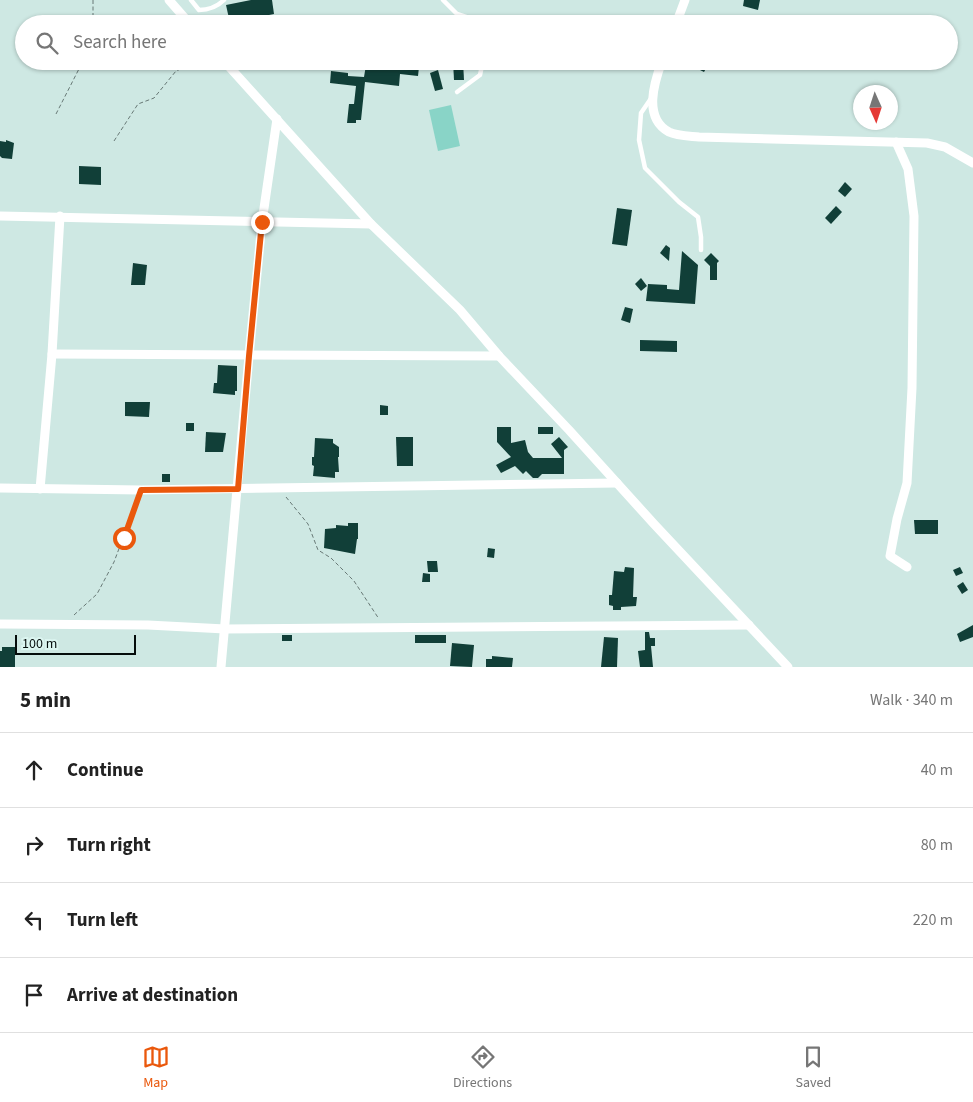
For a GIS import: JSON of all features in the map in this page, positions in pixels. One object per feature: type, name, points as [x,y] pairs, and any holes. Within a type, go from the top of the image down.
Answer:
[{"type":"street","points":[[169,0],[182,15]]},
{"type":"street","points":[[679,15],[685,0]]},
{"type":"street","points":[[232,70],[371,224],[460,310],[499,356],[788,667]]},
{"type":"street","points":[[659,70],[653,96],[654,112],[658,123],[670,133],[699,137],[928,143],[945,147],[973,163]]},
{"type":"street","points":[[221,667],[262,222],[277,119]]},
{"type":"street","points":[[896,142],[908,169],[914,216],[912,388],[907,484],[890,556],[907,567]]},
{"type":"street","points":[[0,216],[371,224]]},
{"type":"street","points":[[40,489],[52,354],[60,216]]},
{"type":"street","points":[[52,354],[499,356]]},
{"type":"street","points":[[0,488],[141,490],[617,483]]},
{"type":"street","points":[[0,624],[148,625],[225,629],[749,625]]},
{"type":"lane","points":[[191,0],[199,10],[207,10],[219,5],[224,0]]},
{"type":"lane","points":[[443,0],[459,15]]},
{"type":"lane","points":[[456,92],[480,75],[481,70]]},
{"type":"lane","points":[[653,96],[641,112],[639,140],[645,168],[679,202],[698,217],[701,250]]},
{"type":"path","points":[[93,0],[93,15]]},
{"type":"path","points":[[56,114],[78,70]]},
{"type":"path","points":[[114,141],[138,104],[154,98],[178,70]]},
{"type":"path","points":[[279,487],[308,524],[318,550],[330,558],[354,581],[384,628]]},
{"type":"path","points":[[73,616],[97,594],[114,562],[141,490]]},
{"type":"green space","points":[[451,105],[460,146],[438,151],[429,110]]},
{"type":"building","points":[[251,0],[272,0],[274,14],[228,15],[226,5]]},
{"type":"building","points":[[744,0],[760,0],[758,10],[743,6]]},
{"type":"building","points":[[365,70],[419,70],[418,76],[400,74],[399,86],[365,82],[361,120],[356,120],[356,123],[347,123],[349,104],[354,104],[356,86],[330,83],[331,71],[348,73],[348,76],[364,77]]},
{"type":"building","points":[[438,70],[443,89],[435,91],[430,73]]},
{"type":"building","points":[[453,70],[463,70],[464,80],[454,80]]},
{"type":"building","points":[[6,140],[14,143],[12,159],[0,156],[0,141],[6,142]]},
{"type":"building","points":[[79,166],[101,167],[101,185],[79,184]]},
{"type":"building","points":[[845,182],[852,189],[845,197],[838,191]]},
{"type":"building","points":[[836,206],[842,212],[831,224],[825,218]]},
{"type":"building","points":[[617,208],[632,210],[627,246],[612,244]]},
{"type":"building","points":[[666,245],[670,248],[669,261],[660,253]]},
{"type":"building","points":[[682,251],[698,265],[695,304],[646,301],[648,284],[667,285],[667,289],[679,290]]},
{"type":"building","points":[[711,253],[719,261],[717,263],[717,280],[710,280],[710,266],[704,260]]},
{"type":"building","points":[[133,263],[147,265],[145,285],[131,285]]},
{"type":"building","points":[[641,278],[647,286],[641,291],[635,284]]},
{"type":"building","points":[[625,307],[633,309],[630,323],[621,320]]},
{"type":"building","points":[[640,340],[677,341],[677,352],[640,351]]},
{"type":"building","points":[[218,365],[237,366],[237,391],[235,391],[235,395],[213,393],[214,383],[217,383]]},
{"type":"building","points":[[125,402],[150,402],[149,417],[125,416]]},
{"type":"building","points":[[380,405],[388,406],[388,415],[380,415]]},
{"type":"building","points":[[186,423],[194,423],[194,431],[186,431]]},
{"type":"building","points":[[497,427],[511,427],[511,443],[525,440],[528,452],[533,458],[562,458],[551,444],[559,437],[568,447],[564,450],[564,474],[542,474],[538,478],[533,478],[526,471],[523,474],[515,466],[501,473],[496,465],[511,457],[497,442]]},
{"type":"building","points":[[538,427],[553,427],[553,434],[538,434]]},
{"type":"building","points":[[206,432],[226,433],[223,452],[205,452]]},
{"type":"building","points":[[396,437],[413,437],[413,466],[397,466]]},
{"type":"building","points":[[315,438],[333,439],[333,443],[339,447],[339,472],[335,472],[335,478],[313,476],[314,466],[312,465],[312,457],[314,457]]},
{"type":"building","points":[[162,474],[170,474],[170,482],[162,482]]},
{"type":"building","points":[[914,520],[938,520],[938,534],[915,534]]},
{"type":"building","points":[[348,523],[358,523],[358,539],[355,554],[324,548],[325,529],[336,528],[336,525],[348,526]]},
{"type":"building","points":[[488,548],[495,549],[494,558],[487,557]]},
{"type":"building","points":[[427,561],[437,561],[438,572],[428,572]]},
{"type":"building","points":[[625,567],[634,568],[633,597],[637,597],[636,606],[621,607],[621,610],[613,610],[613,606],[609,605],[609,595],[612,595],[614,571],[624,572]]},
{"type":"building","points":[[960,567],[963,573],[956,576],[953,570]]},
{"type":"building","points":[[423,573],[430,574],[430,582],[422,582]]},
{"type":"building","points":[[963,582],[968,590],[962,594],[957,586]]},
{"type":"building","points":[[973,625],[973,637],[960,642],[957,634]]},
{"type":"building","points":[[645,632],[649,632],[650,638],[655,638],[655,646],[651,646],[653,667],[640,667],[638,651],[645,650]]},
{"type":"building","points":[[282,635],[292,635],[292,641],[282,641]]},
{"type":"building","points":[[415,635],[446,635],[446,643],[415,643]]},
{"type":"building","points":[[604,637],[618,638],[617,667],[601,667]]},
{"type":"building","points":[[452,643],[474,645],[472,667],[450,666]]},
{"type":"building","points":[[2,647],[15,647],[15,667],[0,667],[0,651],[2,651]]},
{"type":"building","points":[[492,656],[513,658],[512,667],[486,667],[486,659],[492,659]]},
{"type":"route","points":[[124,538],[141,490],[238,489],[262,222]]}]
